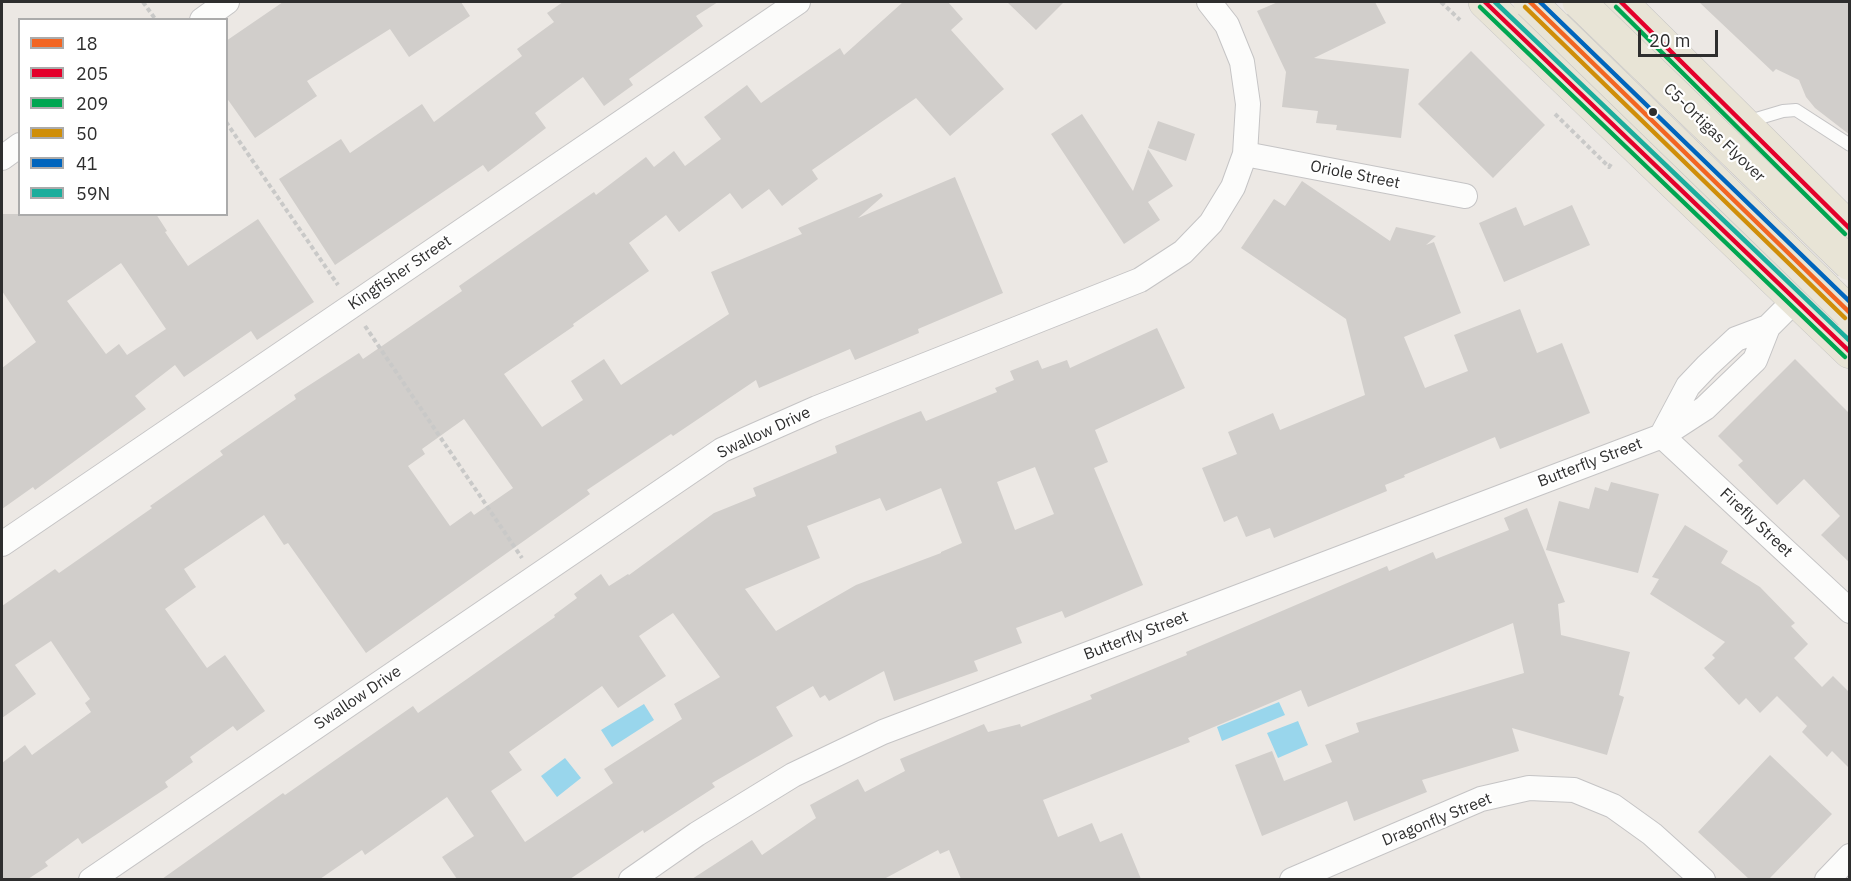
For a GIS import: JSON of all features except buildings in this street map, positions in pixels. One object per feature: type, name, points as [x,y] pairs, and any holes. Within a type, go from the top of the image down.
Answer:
[{"type":"main road","name":"C5-Ortigas Flyover","points":[[1530,2],[1850,313]]},
{"type":"main road","name":"C5-Ortigas Flyover","points":[[1579,2],[1850,264]]},
{"type":"main road","points":[[1621,2],[1850,229]]},
{"type":"main road","points":[[1492,8],[1850,352]]},
{"type":"main road","points":[[1795,300],[1850,250]]},
{"type":"street","points":[[205,18],[227,2]]},
{"type":"street","name":"Kingfisher Street","points":[[2,544],[798,2]]},
{"type":"street","name":"Swallow Drive","points":[[91,879],[722,450],[817,408],[1140,280],[1183,252],[1211,223],[1233,187],[1245,154],[1248,104],[1242,62],[1227,25],[1209,2]]},
{"type":"street","points":[[2,158],[18,146]]},
{"type":"street","name":"Oriole Street","points":[[1245,154],[1465,196]]},
{"type":"street","name":"Butterfly Street","points":[[631,879],[696,834],[793,775],[883,732],[1662,436],[1688,386],[1707,366],[1736,339],[1768,327],[1795,300]]},
{"type":"street","name":"Firefly Street","points":[[1662,436],[1850,611]]},
{"type":"street","name":"Dragonfly Street","points":[[1292,879],[1481,800],[1529,788],[1574,790],[1613,806],[1652,834],[1703,879]]},
{"type":"street","points":[[1827,879],[1850,856]]},
{"type":"lane","points":[[1492,8],[1549,38],[1600,89],[1624,98],[1651,92],[1683,63]]},
{"type":"lane","points":[[1743,123],[1784,111],[1796,110],[1850,145]]},
{"type":"path","points":[[143,2],[155,18]]},
{"type":"path","points":[[228,125],[535,578]]},
{"type":"water","points":[[1279,702],[1285,715],[1222,741],[1217,727]]},
{"type":"water","points":[[644,704],[654,720],[612,747],[601,730]]},
{"type":"water","points":[[1298,721],[1308,745],[1278,758],[1267,733]]},
{"type":"water","points":[[565,758],[581,778],[557,797],[541,776]]},
{"type":"transit line","name":"205","points":[[1485,2],[1850,352]]},
{"type":"transit line","name":"59N","points":[[1495,2],[1850,341]]},
{"type":"transit line","name":"18","points":[[1530,2],[1850,313]]},
{"type":"transit line","name":"41","points":[[1540,2],[1850,302]]},
{"type":"transit line","name":"205","points":[[1621,2],[1850,229]]},
{"type":"transit line","name":"209","points":[[1480,7],[1845,357]]},
{"type":"transit line","name":"50","points":[[1525,7],[1845,318]]},
{"type":"transit line","name":"209","points":[[1616,7],[1845,234]]}]
